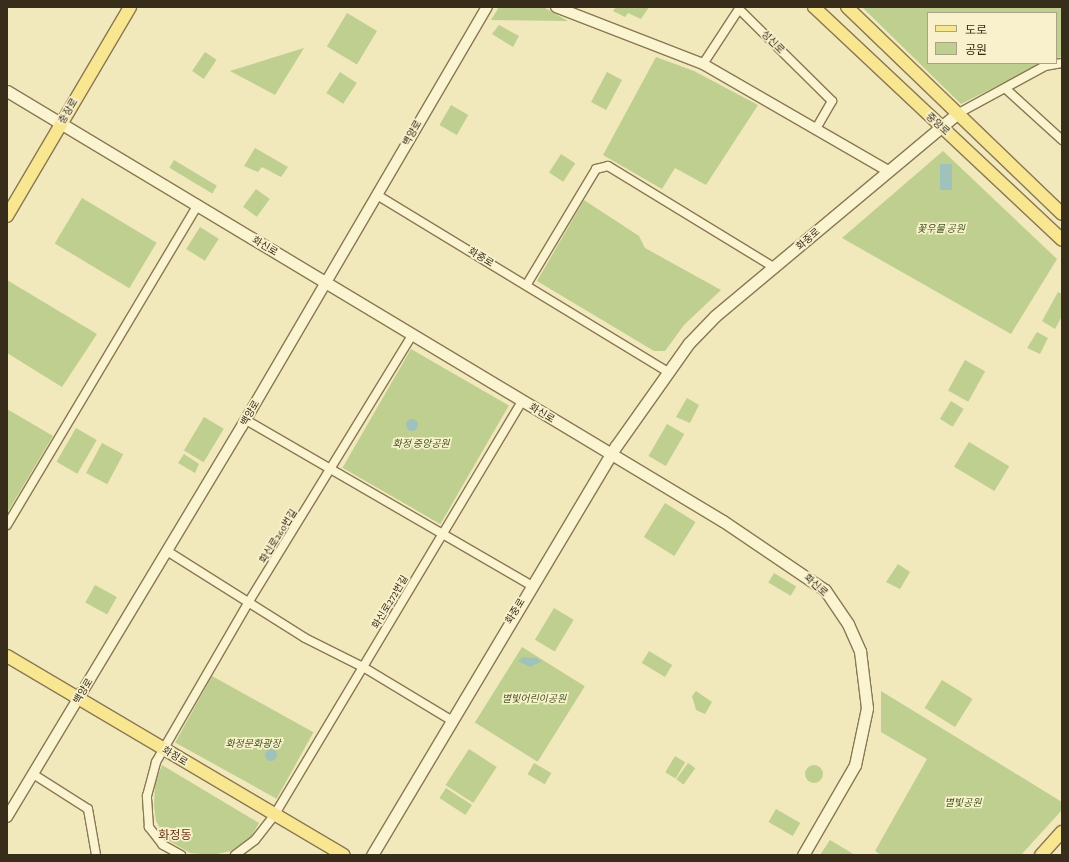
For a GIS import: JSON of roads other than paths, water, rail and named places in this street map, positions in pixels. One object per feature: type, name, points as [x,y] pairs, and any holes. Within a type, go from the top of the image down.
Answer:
[{"type":"main road","name":"충장로","points":[[7,216],[130,7]]},
{"type":"main road","name":"중앙로","points":[[814,7],[1062,240]]},
{"type":"main road","name":"중앙로","points":[[847,7],[1062,214]]},
{"type":"main road","name":"화신로","points":[[7,91],[198,205],[803,572],[825,590],[848,624],[860,651],[866,679],[862,745],[846,784],[803,855]]},
{"type":"main road","name":"화중로","points":[[372,855],[531,585],[611,455],[667,371],[715,316],[775,268],[957,114]]},
{"type":"main road","points":[[1006,188],[1062,248]]},
{"type":"main road","points":[[1034,188],[1062,208]]},
{"type":"main road","name":"화정로","points":[[7,656],[344,855]]},
{"type":"main road","points":[[1041,855],[1062,832]]},
{"type":"main road","points":[[1050,855],[1062,842]]},
{"type":"street","name":"백양로","points":[[7,817],[246,420],[324,282],[377,195],[487,7]]},
{"type":"street","points":[[556,7],[703,64],[818,127],[888,171]]},
{"type":"street","name":"성신로","points":[[703,64],[739,9],[832,101],[818,127]]},
{"type":"street","points":[[957,114],[1006,89],[1044,66],[1056,64]]},
{"type":"street","points":[[1006,89],[1061,136]]},
{"type":"street","points":[[527,284],[596,169],[608,166],[775,268]]},
{"type":"street","name":"화중로","points":[[377,195],[527,284],[667,371]]},
{"type":"street","points":[[7,525],[198,205]]},
{"type":"street","name":"화신로260번길","points":[[181,855],[155,836],[147,816],[149,782],[163,748],[248,603],[412,335]]},
{"type":"street","name":"화신로272번길","points":[[235,855],[255,840],[275,814],[522,401]]},
{"type":"street","points":[[246,420],[531,585]]},
{"type":"street","points":[[167,551],[248,603],[363,667],[451,720]]},
{"type":"street","points":[[33,774],[88,809],[96,855]]},
{"type":"water","points":[[940,164],[952,164],[952,190],[940,190]]},
{"type":"water","points":[[412,419],[416,421],[418,425],[416,429],[412,431],[408,429],[406,425],[408,421]]},
{"type":"water","points":[[523,657],[536,658],[542,661],[530,667],[518,661]]},
{"type":"water","points":[[269,749],[273,749],[277,755],[273,761],[269,761],[265,757],[265,753]]},
{"type":"district","name":"화정동","points":[[175,836]]},
{"type":"park label","name":"꽃우물 공원","points":[[941,229]]},
{"type":"park label","name":"화정 중앙공원","points":[[421,444]]},
{"type":"park label","name":"별빛어린이공원","points":[[534,699]]},
{"type":"park label","name":"화정문화광장","points":[[253,744]]},
{"type":"park label","name":"별빛공원","points":[[963,803]]}]
